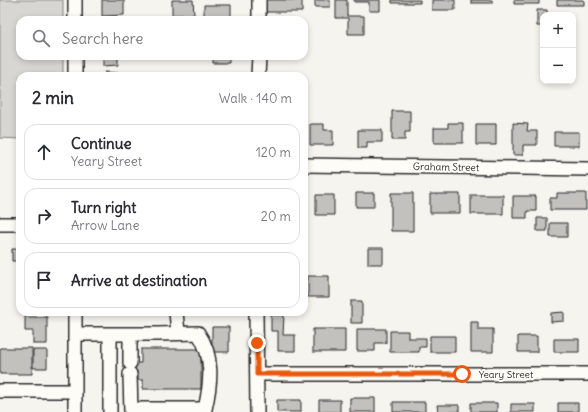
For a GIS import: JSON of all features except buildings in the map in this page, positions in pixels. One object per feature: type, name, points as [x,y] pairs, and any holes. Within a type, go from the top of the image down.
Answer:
[{"type":"street","points":[[75,0],[75,16]]},
{"type":"street","points":[[259,0],[259,16]]},
{"type":"street","points":[[75,60],[75,72]]},
{"type":"street","points":[[258,72],[259,60]]},
{"type":"street","name":"Graham Street","points":[[308,165],[588,169]]},
{"type":"street","points":[[0,224],[16,224]]},
{"type":"street","points":[[75,316],[75,412]]},
{"type":"street","points":[[176,316],[178,333]]},
{"type":"street","points":[[256,316],[257,412]]},
{"type":"street","points":[[75,334],[198,333],[209,354],[210,388],[205,409],[139,409],[132,412],[130,334]]},
{"type":"street","points":[[110,334],[110,412]]},
{"type":"street","name":"Yeary Street","points":[[257,374],[588,374]]},
{"type":"street","points":[[0,391],[75,391]]},
{"type":"shaded area","points":[[0,0],[63,0],[63,16],[16,16],[16,60],[63,60],[63,72],[16,72],[16,139],[0,138]]},
{"type":"route","points":[[257,343],[257,374],[462,374]]}]
